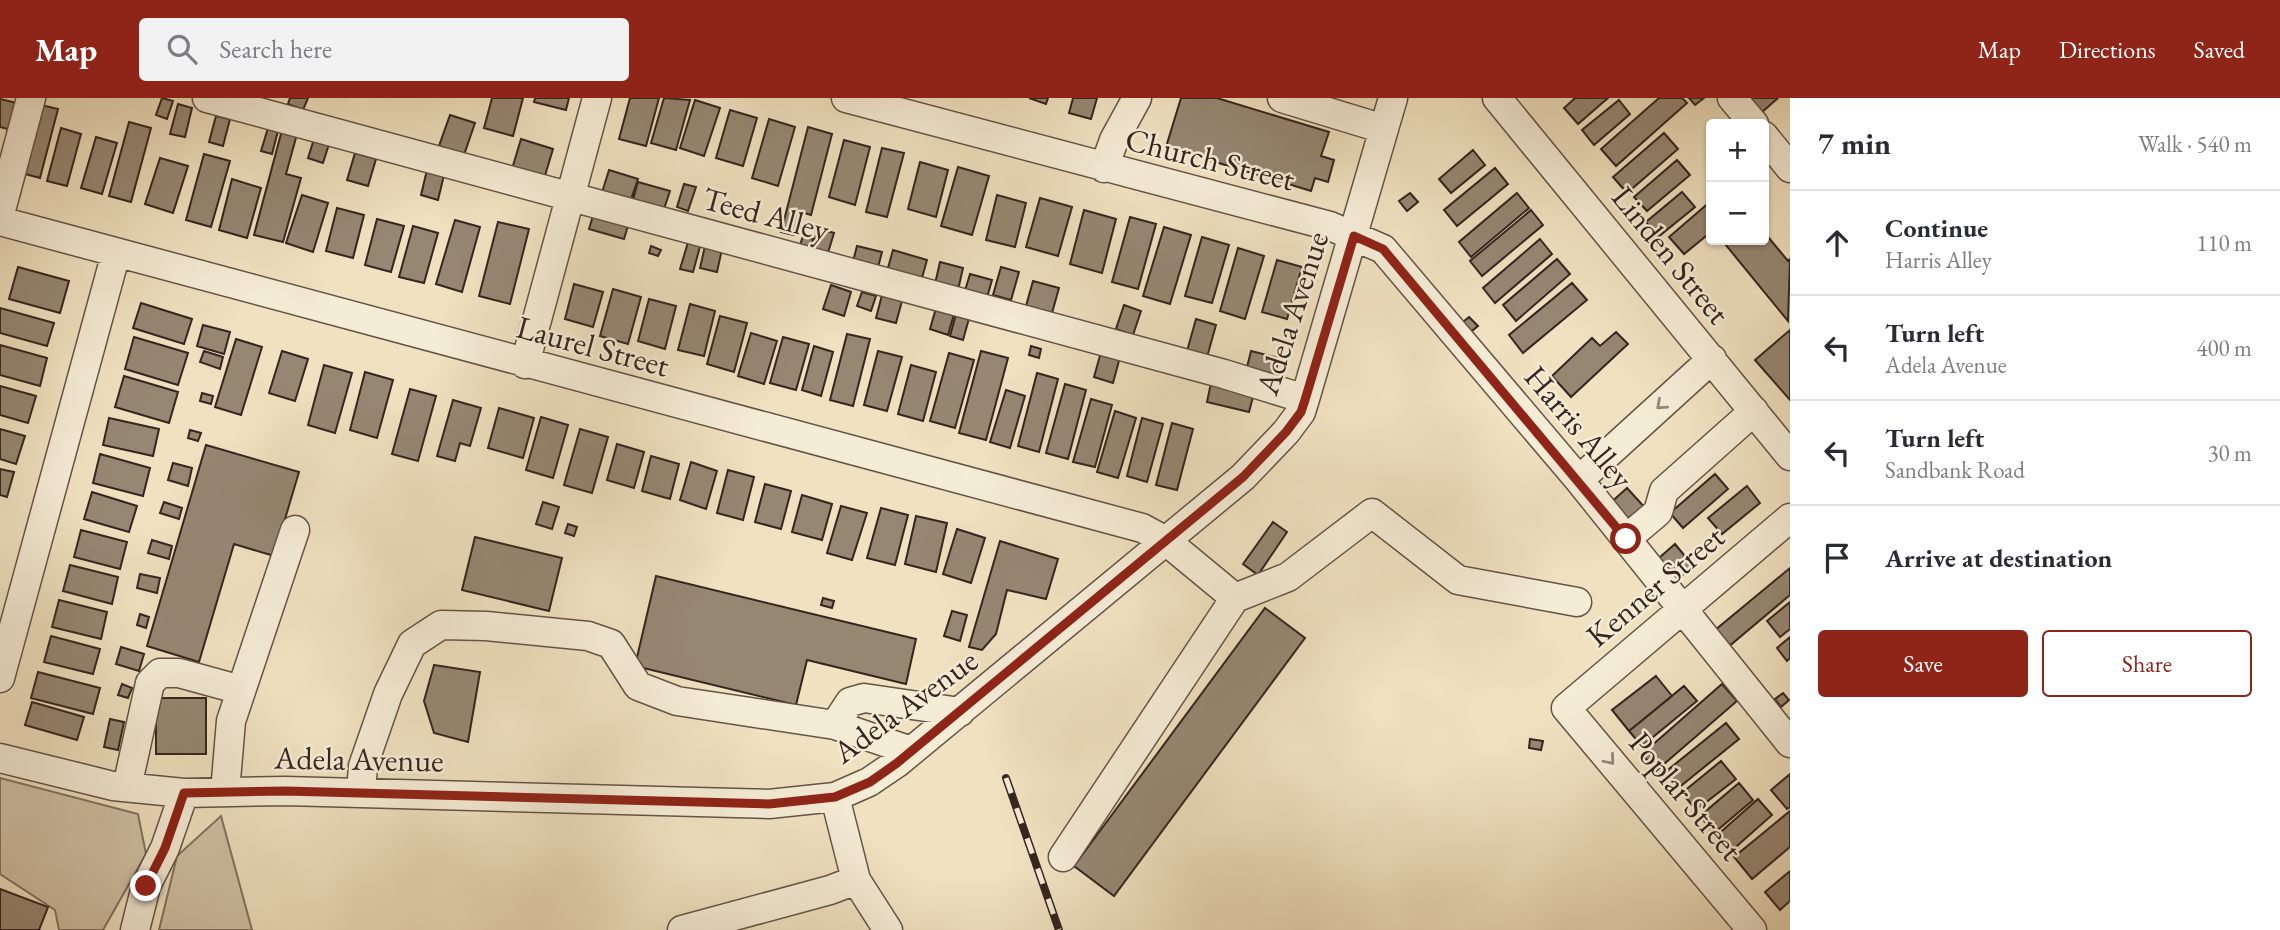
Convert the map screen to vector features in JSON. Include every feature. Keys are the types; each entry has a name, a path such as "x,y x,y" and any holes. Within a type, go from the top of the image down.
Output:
{"street":[{"path":"0,214 31,98"},
{"name":"Teed Alley","path":"207,98 1224,374 1305,400"},
{"path":"525,364 597,98"},
{"name":"Church Street","path":"846,98 1330,226 1354,236"},
{"path":"1104,168 1114,140 1137,98"},
{"path":"1282,98 1384,130"},
{"name":"Adela Avenue","path":"0,758 127,787 184,793 361,793 769,804 835,797 870,782 960,712 1166,541 1252,468 1286,432 1301,412 1305,400 1393,98"},
{"name":"Linden Street","path":"1497,98 1790,456"},
{"path":"1732,98 1750,119"},
{"path":"1769,142 1790,168"},
{"name":"Laurel Street","path":"0,221 525,364 1142,527 1166,541 1236,598"},
{"name":"Harris Alley","path":"1354,236 1383,249 1579,480 1790,743"},
{"path":"0,678 116,253"},
{"path":"1579,480 1712,359"},
{"path":"1626,539 1658,512 1664,491 1754,411"},
{"path":"1063,857 1236,598 1288,577 1372,513 1458,580 1577,602"},
{"name":"Kenner Street","path":"1566,708 1790,518"},
{"path":"225,792 231,721 295,530"},
{"path":"361,793 363,766 388,694 412,645 441,625 486,626 589,636 611,644 638,686 677,701 835,725 911,751"},
{"path":"127,787 150,683 160,673 179,673 241,690"},
{"path":"835,725 850,702 864,698 960,712"},
{"name":"Poplar Street","path":"1566,708 1752,930"},
{"path":"135,930 146,886 165,848 184,793"},
{"path":"835,797 856,880 888,930"},
{"path":"682,930 830,890 856,880"}],"shaded area":[{"path":"0,778 138,814 146,854 103,930 59,930 55,910 0,874"},
{"path":"221,816 252,930 159,930 177,856"}],"building":[{"path":"162,98 173,101 167,119 156,115"},
{"path":"290,98 308,98 303,110 288,104"},
{"path":"492,98 523,98 513,136 484,128"},
{"path":"535,98 569,98 566,110 534,102"},
{"path":"630,98 659,98 646,146 619,139"},
{"path":"664,98 690,100 676,150 651,143"},
{"path":"1029,98 1048,98 1046,104"},
{"path":"1073,98 1097,98 1091,119 1069,113"},
{"path":"1181,98 1217,98 1329,132 1321,156 1334,160 1328,182 1315,178 1311,191 1166,147"},
{"path":"1575,98 1608,98 1578,124 1564,108"},
{"path":"1659,98 1682,98 1687,103 1616,166 1601,149"},
{"path":"1689,98 1704,98 1695,105"},
{"path":"1748,98 1778,98 1761,113"},
{"path":"0,99 21,104 15,131 0,127"},
{"path":"695,100 720,108 704,156 680,148"},
{"path":"1619,100 1630,114 1594,145 1582,130"},
{"path":"37,104 58,109 40,178 18,172"},
{"path":"178,104 192,108 185,137 170,134"},
{"path":"730,110 757,118 743,166 716,158"},
{"path":"450,115 475,123 464,155 439,146"},
{"path":"216,116 230,119 223,146 209,142"},
{"path":"769,119 795,127 778,186 752,178"},
{"path":"129,122 151,128 131,202 109,196"},
{"path":"808,127 832,134 811,215 801,212 794,235 781,232"},
{"path":"61,128 81,134 67,186 47,181"},
{"path":"268,128 278,131 272,154 261,151"},
{"path":"282,130 297,134 286,174 301,178 283,242 254,235"},
{"path":"1664,133 1678,149 1627,193 1613,177"},
{"path":"96,137 117,143 102,194 81,188"},
{"path":"314,139 329,144 323,163 308,158"},
{"path":"521,139 553,149 544,179 512,169"},
{"path":"844,140 870,147 855,205 829,197"},
{"path":"882,148 904,153 887,217 866,212"},
{"path":"1473,150 1485,165 1451,193 1439,179"},
{"path":"355,153 376,159 368,186 347,180"},
{"path":"204,154 230,161 211,227 186,220"},
{"path":"160,158 188,166 173,213 145,204"},
{"path":"1677,160 1690,175 1647,211 1634,197"},
{"path":"920,162 948,170 936,217 908,209"},
{"path":"958,167 989,176 972,235 941,226"},
{"path":"1495,168 1508,184 1457,226 1444,210"},
{"path":"427,170 444,175 438,200 421,195"},
{"path":"609,170 638,179 628,208 600,199"},
{"path":"232,179 261,188 247,238 219,230"},
{"path":"638,182 670,191 663,212 632,203"},
{"path":"684,184 696,187 688,211 677,207"},
{"path":"1682,192 1695,207 1658,237 1646,222"},
{"path":"1410,193 1418,202 1407,211 1399,201"},
{"path":"1517,193 1529,208 1471,257 1459,242"},
{"path":"302,195 328,203 313,252 286,243"},
{"path":"997,195 1026,203 1015,247 986,240"},
{"path":"1040,198 1072,207 1058,256 1026,247"},
{"path":"1706,205 1706,236 1684,254 1669,237"},
{"path":"337,208 364,215 353,258 326,251"},
{"path":"595,209 630,219 624,239 589,229"},
{"path":"1084,210 1116,219 1102,273 1070,264"},
{"path":"1531,210 1543,225 1482,276 1470,261"},
{"path":"1130,217 1156,224 1138,289 1112,282"},
{"path":"377,219 404,226 391,272 365,265"},
{"path":"455,220 480,227 462,292 436,284"},
{"path":"498,222 529,229 510,304 479,296"},
{"path":"413,226 438,233 424,283 399,277"},
{"path":"1164,227 1191,235 1170,304 1143,296"},
{"path":"818,228 834,233 827,256 811,252"},
{"path":"803,236 813,239 809,251 799,248"},
{"path":"1202,237 1229,245 1212,303 1185,296"},
{"path":"1769,238 1788,261 1790,259 1788,321 1726,245 1769,245"},
{"path":"689,239 701,243 693,272 680,269"},
{"path":"1540,239 1552,254 1495,303 1483,288"},
{"path":"651,246 661,250 658,256 649,253"},
{"path":"705,246 722,249 717,272 700,268"},
{"path":"857,246 882,252 876,275 851,269"},
{"path":"1238,248 1264,256 1245,319 1220,311"},
{"path":"893,250 927,260 920,285 886,275"},
{"path":"1557,259 1570,274 1516,321 1503,305"},
{"path":"1277,260 1302,267 1287,319 1262,312"},
{"path":"940,262 963,268 958,290 935,284"},
{"path":"18,267 69,281 60,313 9,299"},
{"path":"1001,267 1019,272 1011,300 993,295"},
{"path":"970,274 992,280 986,301 964,294"},
{"path":"1033,281 1059,288 1052,313 1026,306"},
{"path":"1572,283 1587,300 1523,353 1509,335"},
{"path":"574,284 603,292 593,327 565,319"},
{"path":"831,285 851,292 844,316 823,309"},
{"path":"613,289 641,297 628,344 600,336"},
{"path":"862,292 876,296 871,311 857,306"},
{"path":"882,295 902,301 896,323 876,318"},
{"path":"649,299 676,306 665,349 638,341"},
{"path":"141,303 192,319 184,344 133,328"},
{"path":"690,304 715,311 704,356 678,350"},
{"path":"1124,305 1141,311 1133,335 1116,329"},
{"path":"0,308 54,323 47,346 0,333"},
{"path":"936,308 954,314 948,335 930,329"},
{"path":"957,311 970,315 963,340 950,336"},
{"path":"720,316 747,323 734,372 707,364"},
{"path":"1469,317 1478,326 1466,336 1458,326"},
{"path":"1196,319 1216,325 1207,357 1187,351"},
{"path":"203,325 230,332 224,354 197,346"},
{"path":"1790,330 1790,400 1755,360"},
{"path":"1616,332 1628,344 1571,397 1552,376 1592,338 1600,346"},
{"path":"751,333 777,341 764,384 738,376"},
{"path":"847,334 870,339 853,406 830,400"},
{"path":"134,337 188,353 178,385 125,369"},
{"path":"783,337 809,344 796,390 770,383"},
{"path":"236,339 262,347 241,415 215,407"},
{"path":"0,345 47,358 40,386 0,375"},
{"path":"814,346 833,352 821,396 802,390"},
{"path":"1031,346 1041,349 1039,358 1029,355"},
{"path":"204,351 223,357 220,369 200,362"},
{"path":"282,351 308,359 295,401 269,393"},
{"path":"878,351 902,357 887,411 864,405"},
{"path":"981,351 1008,358 986,440 959,433"},
{"path":"1251,351 1279,358 1274,378 1246,371"},
{"path":"1101,352 1120,357 1113,383 1094,377"},
{"path":"949,353 974,360 955,428 930,421"},
{"path":"324,365 352,373 335,433 308,425"},
{"path":"911,365 936,372 923,421 898,414"},
{"path":"365,372 393,380 377,438 350,430"},
{"path":"1037,373 1058,379 1039,452 1018,446"},
{"path":"124,376 178,392 169,423 115,407"},
{"path":"1212,378 1255,389 1249,412 1207,402"},
{"path":"1065,384 1086,390 1068,459 1046,453"},
{"path":"0,386 36,396 28,423 0,415"},
{"path":"410,389 436,396 418,461 392,454"},
{"path":"1006,390 1025,396 1010,448 990,442"},
{"path":"202,393 213,396 211,404 200,401"},
{"path":"1091,399 1112,405 1095,467 1073,462"},
{"path":"453,400 481,408 470,446 460,443 455,461 437,456"},
{"path":"499,408 534,418 523,458 488,448"},
{"path":"1115,411 1136,418 1118,478 1097,472"},
{"path":"541,417 568,425 553,478 526,470"},
{"path":"109,418 159,429 153,456 103,445"},
{"path":"1142,418 1163,424 1147,482 1127,476"},
{"path":"1172,423 1193,429 1177,490 1156,485"},
{"path":"0,429 25,436 16,464 0,459"},
{"path":"580,429 608,437 592,493 564,485"},
{"path":"190,430 201,433 198,441 188,438"},
{"path":"617,444 644,452 634,488 607,480"},
{"path":"206,445 299,472 274,556 234,544 199,662 147,646"},
{"path":"100,454 150,468 143,496 93,483"},
{"path":"651,456 679,464 670,499 642,491"},
{"path":"691,462 717,471 706,509 680,500"},
{"path":"173,463 192,468 188,486 168,480"},
{"path":"0,469 14,472 7,497 0,495"},
{"path":"728,470 754,477 743,520 717,513"},
{"path":"1715,474 1728,489 1683,528 1670,513"},
{"path":"765,484 791,491 781,529 755,522"},
{"path":"1747,486 1760,503 1722,534 1708,518"},
{"path":"1627,488 1647,510 1626,528 1607,506"},
{"path":"92,492 137,506 129,532 84,519"},
{"path":"802,495 832,504 822,540 792,532"},
{"path":"164,502 182,508 179,519 160,513"},
{"path":"543,502 559,507 552,529 536,524"},
{"path":"841,506 867,513 852,560 827,553"},
{"path":"881,508 908,515 895,565 867,558"},
{"path":"916,516 947,523 936,572 905,564"},
{"path":"1273,522 1287,532 1258,575 1243,564"},
{"path":"568,524 577,527 574,536 565,533"},
{"path":"957,529 985,538 971,583 943,574"},
{"path":"81,530 127,542 120,569 74,557"},
{"path":"475,537 562,558 549,611 462,590"},
{"path":"152,540 172,546 169,559 148,553"},
{"path":"1000,541 1058,559 1046,599 1007,590 996,634 982,650 969,647"},
{"path":"1675,544 1693,566 1671,585 1652,564"},
{"path":"70,565 118,577 112,604 63,591"},
{"path":"1790,568 1790,595 1727,648 1714,631"},
{"path":"140,574 160,578 157,593 137,588"},
{"path":"656,576 916,639 906,684 807,660 796,705 635,666"},
{"path":"823,598 834,601 832,608 821,605"},
{"path":"59,600 107,612 101,639 52,627"},
{"path":"1790,602 1790,629 1780,637 1767,621"},
{"path":"1265,608 1305,638 1114,896 1074,866"},
{"path":"952,611 967,615 960,641 944,636"},
{"path":"140,614 149,617 146,628 137,625"},
{"path":"51,636 100,649 93,674 44,662"},
{"path":"1790,637 1790,658 1787,661 1777,648"},
{"path":"121,647 144,654 139,671 116,664"},
{"path":"434,665 480,672 468,742 434,733 424,701"},
{"path":"38,672 100,688 93,714 31,698"},
{"path":"1656,676 1672,696 1629,731 1612,710"},
{"path":"122,684 132,688 128,698 118,695"},
{"path":"1722,684 1737,701 1656,771 1642,754"},
{"path":"1684,686 1697,701 1642,746 1629,731"},
{"path":"1783,693 1789,700 1781,707 1775,699"},
{"path":"156,698 206,698 206,754 156,754"},
{"path":"32,702 84,717 77,740 25,725"},
{"path":"110,719 124,722 118,750 104,747"},
{"path":"1726,723 1739,739 1677,789 1664,773"},
{"path":"1530,739 1543,741 1541,750 1529,748"},
{"path":"1721,761 1736,779 1696,810 1682,793"},
{"path":"1790,774 1790,807 1787,809 1771,790"},
{"path":"1739,783 1753,800 1714,833 1700,816"},
{"path":"1758,799 1772,815 1729,853 1715,837"},
{"path":"1790,811 1790,847 1752,879 1734,857"},
{"path":"1790,871 1790,901 1780,910 1765,892"},
{"path":"0,889 48,907 39,930 0,930"}],"railway":[{"path":"1006,778 1059,930"}],"route":[{"path":"146,886 165,848 184,793 285,791 769,804 835,797 870,782 1014,669 1243,477 1286,432 1301,412 1354,236 1383,249 1626,539"}]}
